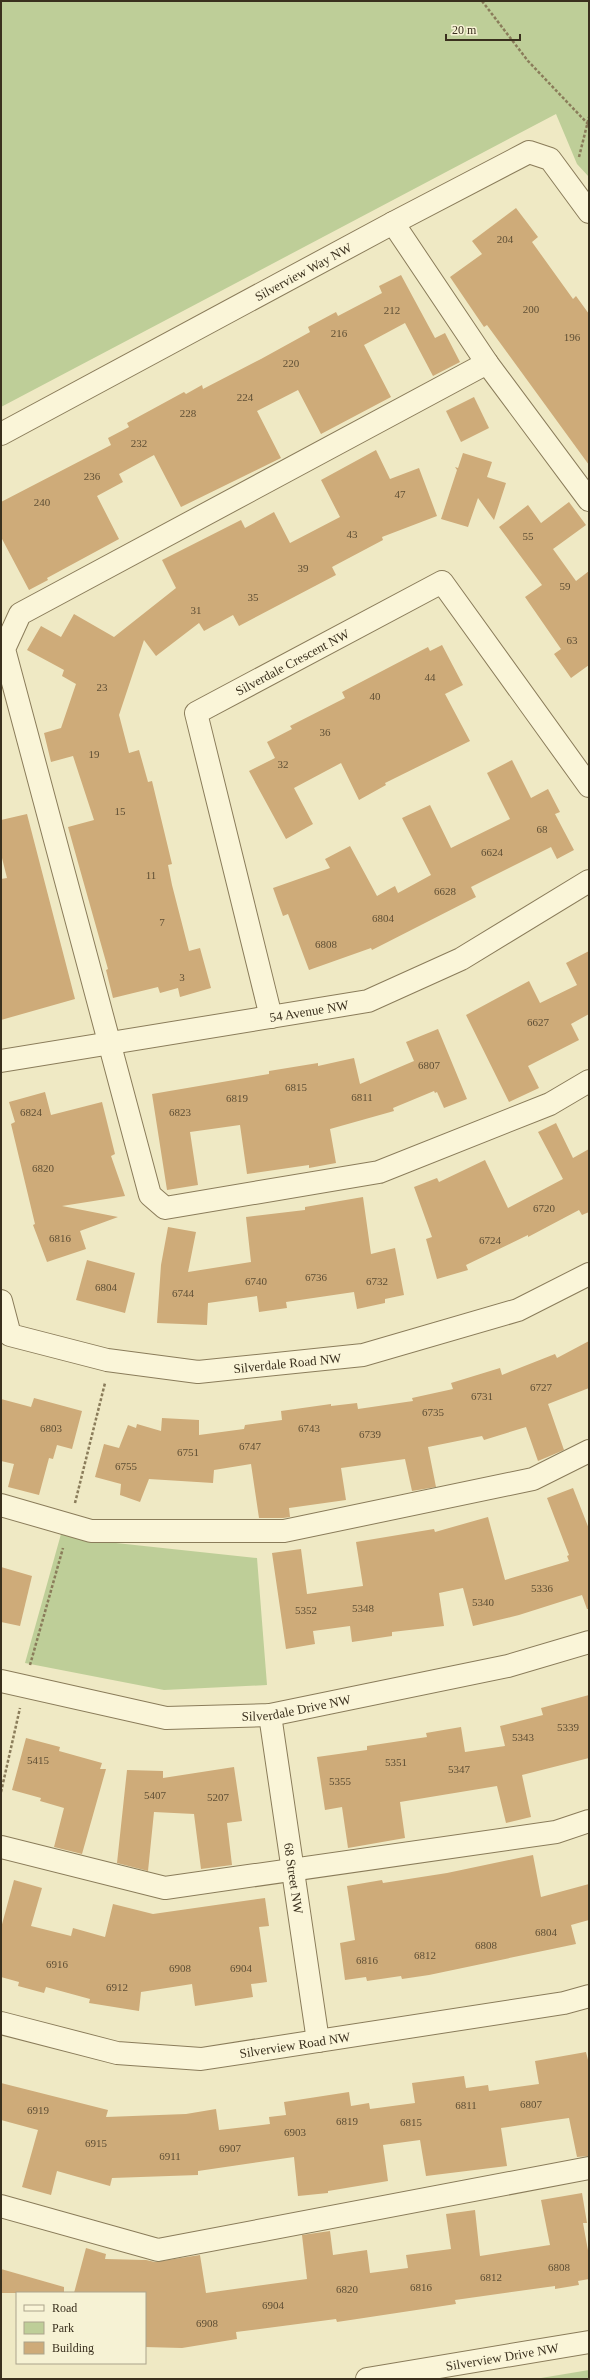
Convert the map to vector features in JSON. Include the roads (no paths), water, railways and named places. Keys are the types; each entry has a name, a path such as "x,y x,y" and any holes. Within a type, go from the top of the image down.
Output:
{"street":[{"name":"Silverview Way NW","path":"1,434 393,223 529,152 550,159 589,212"},
{"path":"393,223 486,363 589,500"},
{"path":"486,363 20,614 4,648 150,1195 165,1208 379,1172 550,1104 589,1081"},
{"name":"Silverdale Crescent NW","path":"271,1017 196,713 442,582 589,786"},
{"name":"54 Avenue NW","path":"1,1061 109,1045 368,1001 461,959 589,881"},
{"name":"Silverdale Road NW","path":"1,1301 10,1335 107,1360 198,1372 363,1355 518,1310 589,1274"},
{"path":"1,1505 91,1531 284,1531 533,1480 589,1451"},
{"name":"Silverdale Drive NW","path":"1,1682 166,1718 270,1715 508,1666 589,1642"},
{"name":"68 Street NW","path":"270,1715 318,2041"},
{"path":"1,1847 165,1888 556,1832 589,1821"},
{"name":"Silverview Road NW","path":"1,2023 117,2053 201,2059 564,2003 589,1996"},
{"path":"1,2206 158,2250 589,2168"},
{"name":"Silverview Drive NW","path":"368,2379 589,2342"}]}
